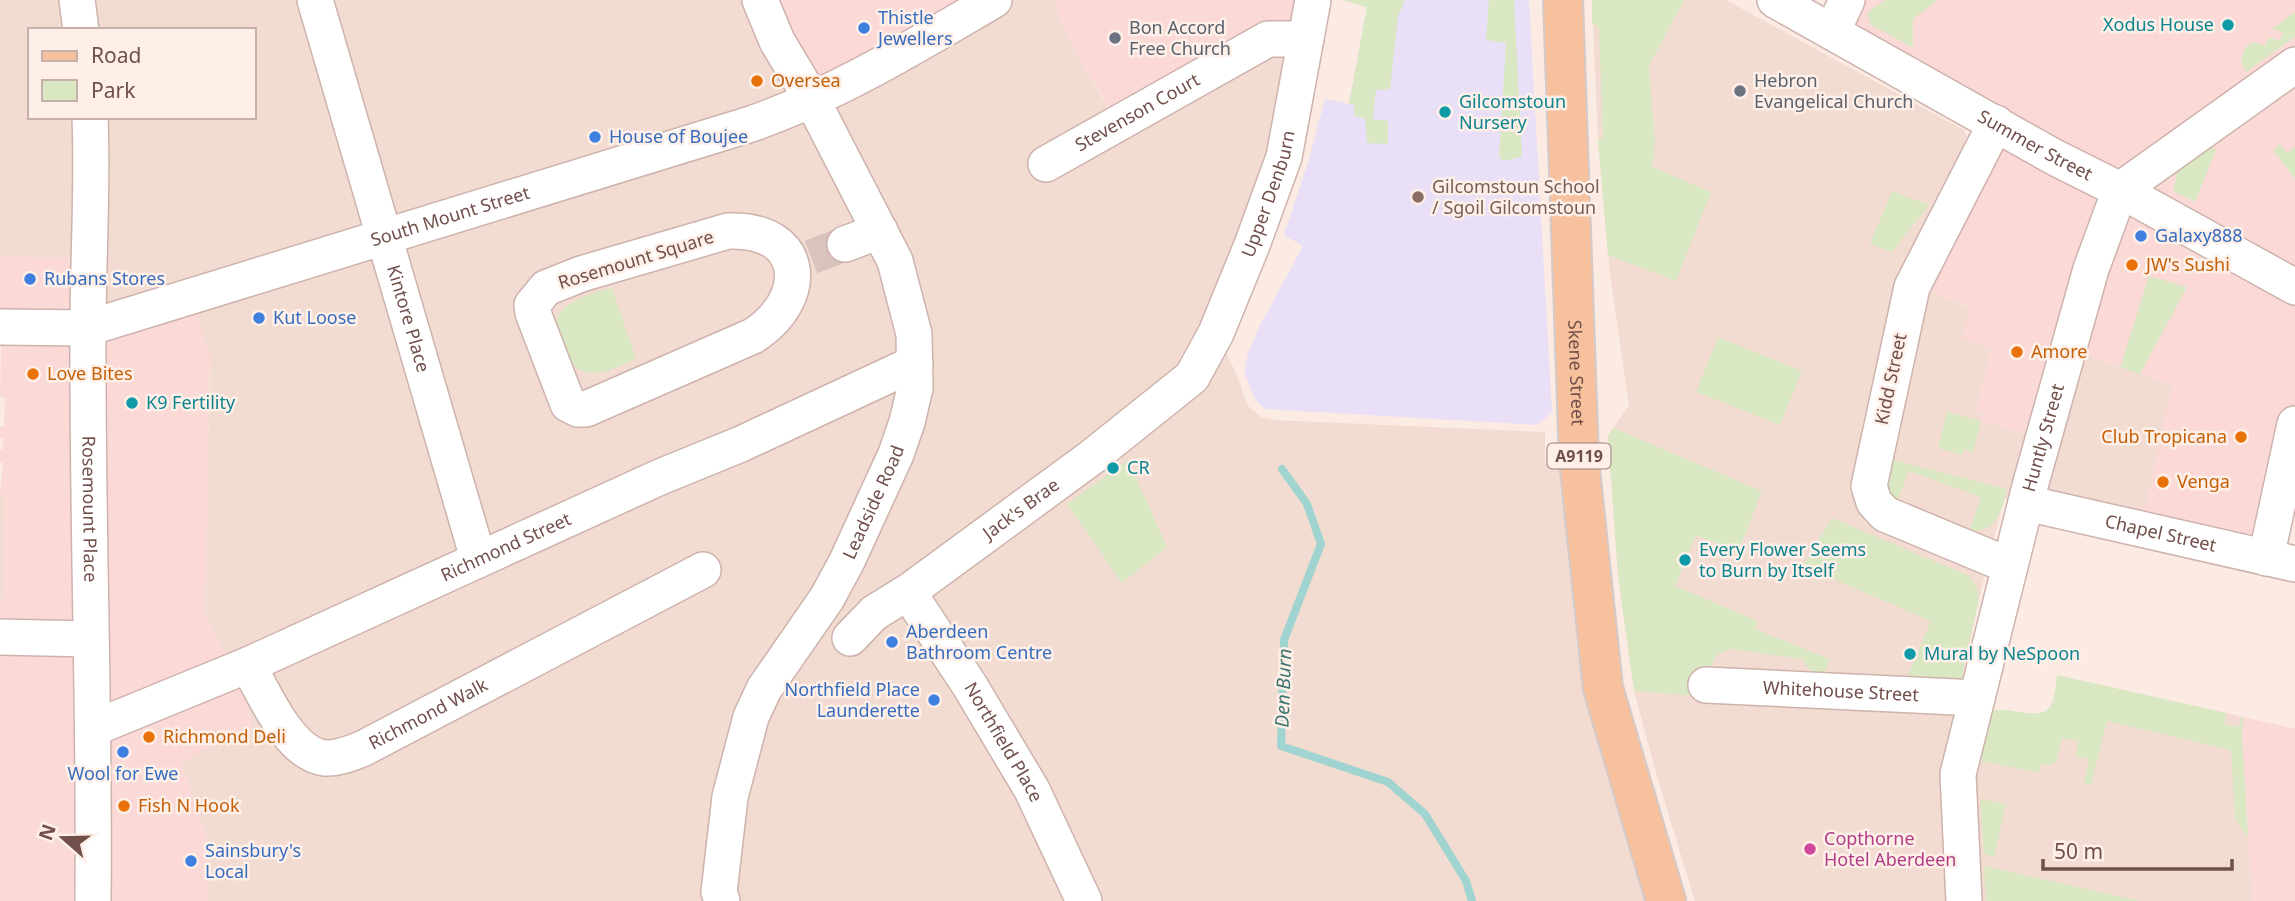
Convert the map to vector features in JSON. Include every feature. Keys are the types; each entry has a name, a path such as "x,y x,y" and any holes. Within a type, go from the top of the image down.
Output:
{"main road":[{"name":"Skene Street","path":"1563,0 1579,460 1598,649 1606,702 1666,901"}],"street":[{"path":"76,0 80,28"},
{"name":"Kintore Place","path":"314,0 478,558"},
{"name":"Leadside Road","path":"722,901 719,892 730,797 751,717 764,690 827,598 860,536 896,454 915,388 914,334 895,261 811,98 777,41 760,0"},
{"name":"South Mount Street","path":"0,327 88,328 751,124 880,66 994,0"},
{"name":"Upper Denburn","path":"1192,377 1216,333 1284,157 1313,0"},
{"path":"1832,32 1847,0"},
{"name":"Summer Street","path":"1786,2 1832,32 2054,157 2120,190 2295,287"},
{"name":"Stevenson Court","path":"1046,164 1268,39 1306,39"},
{"path":"2120,190 2295,65"},
{"name":"Rosemount Place","path":"90,119 88,328 90,639 94,728 93,901"},
{"name":"Kidd Street","path":"1996,123 1912,287 1869,486 1874,502 1885,514 2010,566"},
{"name":"Huntly Street","path":"1964,901 1958,774 2026,503 2091,269 2120,190"},
{"name":"Rosemount Square","path":"728,231 747,231 771,239 802,261 784,307 771,324 753,336 586,409 571,406 565,399 533,313 534,301 546,288 581,274 728,231"},
{"path":"845,244 880,231"},
{"name":"Richmond Street","path":"94,728 248,664 478,558 741,444 915,363"},
{"name":"Jack's Brae","path":"850,638 874,613 908,593 1092,457 1192,377"},
{"path":"2281,561 2295,424"},
{"name":"Chapel Street","path":"2026,503 2281,561"},
{"name":"Richmond Walk","path":"248,664 284,727 296,742 310,754 326,758 345,755 647,616 702,570"},
{"name":"Northfield Place","path":"908,593 970,686 1032,790 1084,901"},
{"path":"0,637 90,639"},
{"name":"Whitehouse Street","path":"1706,685 1977,698"}],"shaded area":[{"path":"0,0 1053,0 1071,45 1108,108 1125,119 1306,39 1216,333 1235,371 1248,406 1261,417 1273,420 1545,432 1545,463 1579,460 1583,516 1666,901 208,901 207,838 181,762 236,669 219,645 205,612 210,356 88,328 90,258 0,257"},
{"path":"760,0 994,0 811,98"},
{"path":"1053,0 1313,0 1306,39 1125,119 1109,108 1071,45"},
{"name":"Gilcomstoun School / Sgoil Gilcomstoun","path":"1343,0 1529,0 1552,412 1537,425 1264,409 1255,399 1244,371 1259,327 1303,246 1284,235 1325,99 1349,104 1367,7"},
{"path":"1592,0 1726,0 1964,130 1967,138 2003,158 1928,290 1971,308 1992,348 1976,409 1983,412 1981,421 2045,438 2069,349 2173,385 2141,528 2004,499 1979,598 1957,706 2046,720 2063,677 2244,717 2242,735 2252,901 1695,901 1634,691 1618,575 1608,436 1629,405 1610,274 1598,140"},
{"path":"1849,0 2295,0 2295,420 2266,558 2141,528 2172,385 2069,349 2045,439 1981,421 1983,412 1976,410 1992,348 1962,339 1970,307 1928,290 2010,135 1832,32"},
{"path":"0,257 90,258 88,328 192,296 210,356 205,612 219,645 236,669 253,724 181,763 207,838 208,901 0,901 0,599 3,599 6,496 0,495 3,463 0,462 0,450 3,449 3,438 0,438 0,427 4,427 5,397 0,397"},
{"path":"0,495 6,495 3,599 0,599"},
{"path":"2244,717 2295,729 2295,901 2252,901 2242,735"}],"green space":[{"path":"1343,0 1405,0 1398,16 1390,89 1376,90 1373,119 1388,121 1388,144 1367,143 1365,118 1354,116 1354,105 1349,104 1367,7"},
{"path":"1489,0 1514,0 1522,157 1503,161 1499,157 1506,43 1486,40"},
{"path":"1592,0 1684,0 1649,66 1655,144 1652,167 1711,192 1676,281 1608,255 1598,140 1603,139 1599,28 1592,23"},
{"path":"1885,0 1938,0 1913,19 1913,48 1870,24 1867,13"},
{"path":"2295,12 2295,37 2246,72 2241,61 2245,48 2253,42 2265,46 2269,37 2280,41 2282,32 2272,29"},
{"path":"2280,144 2287,153 2295,147 2295,179 2273,150"},
{"path":"2212,146 2216,150 2195,202 2173,191 2178,170"},
{"path":"1892,191 1929,205 1892,252 1870,244"},
{"path":"2149,276 2187,287 2140,374 2120,367"},
{"path":"612,288 636,359 604,371 585,372 576,368 569,360 557,331 558,318 562,311 577,300"},
{"path":"1718,337 1802,371 1780,425 1696,392"},
{"path":"1947,412 1981,421 1973,452 1964,449 1962,455 1938,448"},
{"path":"1613,428 1762,491 1738,552 1696,535 1675,586 1758,621 1755,629 1830,659 1823,675 1810,670 1803,659 1731,649 1715,657 1708,680 1699,696 1634,691 1618,575 1608,436"},
{"path":"1128,460 1167,547 1122,583 1067,504"},
{"path":"1893,460 2007,489 2000,513 1986,528 1969,531 1981,497 1909,471 1896,504 1886,485"},
{"path":"1832,518 1969,576 1979,598 1961,681 1907,678 1931,621 1803,566"},
{"path":"2057,675 2226,713 2225,724 2239,727 2244,717 2242,735 2248,838 2235,818 2231,750 2107,721 2091,785 2084,783 2089,759 2075,756 2079,741 2062,738 2056,762 2041,764 2039,773 1979,760 1989,712 2005,710 2032,714 2047,710 2053,700"},
{"path":"1980,799 2006,804 1994,857 1984,854"},
{"path":"1984,866 2140,901 1986,901"}],"waterway":[{"name":"Den Burn","path":"1282,469 1307,504 1321,544 1284,640 1281,746 1388,782 1425,814 1466,881 1472,901"}],"tunnel":[{"path":"811,257 845,244"}],"place":[{"name":"Xodus House","path":"2228,25"},
{"name":"Thistle Jewellers","path":"864,28"},
{"name":"Bon Accord Free Church","path":"1115,38"},
{"name":"Oversea","path":"757,81"},
{"name":"Hebron Evangelical Church","path":"1740,91"},
{"name":"Gilcomstoun Nursery","path":"1445,112"},
{"name":"House of Boujee","path":"595,137"},
{"name":"Gilcomstoun School / Sgoil Gilcomstoun","path":"1418,197"},
{"name":"Galaxy888","path":"2141,236"},
{"name":"JW's Sushi","path":"2132,265"},
{"name":"Rubans Stores","path":"30,279"},
{"name":"Kut Loose","path":"259,318"},
{"name":"Amore","path":"2017,352"},
{"name":"Love Bites","path":"33,374"},
{"name":"K9 Fertility","path":"132,403"},
{"name":"Club Tropicana","path":"2241,437"},
{"name":"CR","path":"1113,468"},
{"name":"Venga","path":"2163,482"},
{"name":"Every Flower Seems to Burn by Itself","path":"1685,560"},
{"name":"Aberdeen Bathroom Centre","path":"892,642"},
{"name":"Mural by NeSpoon","path":"1910,654"},
{"name":"Northfield Place Launderette","path":"934,700"},
{"name":"Richmond Deli","path":"149,737"},
{"name":"Wool for Ewe","path":"123,752"},
{"name":"Fish N Hook","path":"124,806"},
{"name":"Copthorne Hotel Aberdeen","path":"1810,849"},
{"name":"Sainsbury's Local","path":"191,861"}]}
